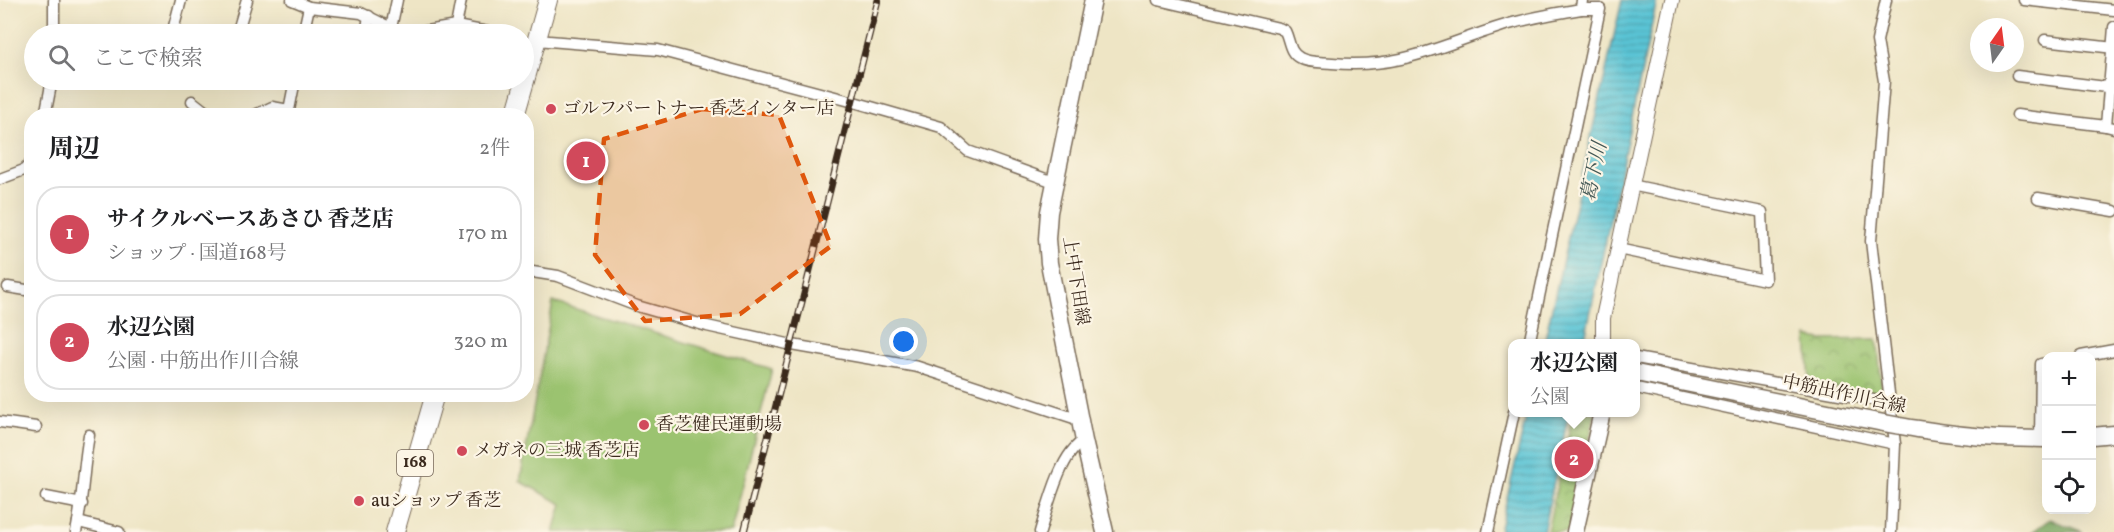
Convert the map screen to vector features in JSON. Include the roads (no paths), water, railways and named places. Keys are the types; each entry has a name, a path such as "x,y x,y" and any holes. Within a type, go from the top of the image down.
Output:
{"highway":[{"path":"534,36 548,0"},
{"path":"517,108 521,90"},
{"name":"168","path":"395,532 433,402"}],"main road":[{"name":"上中下田線","path":"1093,0 1048,212 1047,238 1049,264 1084,441 1105,532"},
{"name":"中筋出作川合線","path":"1640,374 1917,430 1958,436 2042,439"},
{"path":"1575,532 1601,417"},
{"path":"2096,436 2114,434"}],"street":[{"path":"54,0 54,24"},
{"path":"175,24 181,0"},
{"path":"240,24 248,0"},
{"path":"294,0 309,7 350,11 369,16 384,24"},
{"path":"392,24 397,0"},
{"path":"456,24 461,0"},
{"path":"1158,0 1279,28 1285,31 1291,49 1301,60 1354,65 1376,64 1413,57 1506,25 1582,4 1600,9 1529,339"},
{"path":"1604,339 1603,318 1672,0"},
{"path":"1886,0 1877,41 1884,81 1871,241 1895,444 1891,532"},
{"path":"2024,0 2114,10"},
{"path":"305,24 309,7"},
{"path":"368,24 369,16"},
{"path":"2017,116 2110,127 2114,27"},
{"path":"2045,40 2113,48"},
{"path":"534,41 658,50 842,99 941,127 969,151 1054,182"},
{"path":"2017,75 2111,88"},
{"path":"47,108 50,90"},
{"path":"289,108 293,90"},
{"path":"192,101 201,108"},
{"path":"0,179 24,170"},
{"path":"1618,249 1765,280 1762,212 1631,185"},
{"path":"2038,198 2114,211"},
{"path":"534,273 558,276 637,306 707,326 792,345 918,367 1080,420"},
{"path":"8,287 24,290"},
{"path":"2096,354 2114,350"},
{"path":"1640,359 1890,403"},
{"path":"2042,364 2042,402"},
{"path":"1640,389 1895,444"},
{"path":"1488,532 1513,417"},
{"path":"0,422 36,427"},
{"path":"89,435 84,460 82,504 77,527 119,532"},
{"path":"1040,532 1056,480 1077,444 1084,441"},
{"path":"46,496 82,504"}],"water":[{"name":"葛下川","path":"1622,0 1657,0 1585,339 1545,339"},
{"path":"1526,417 1568,417 1543,532 1499,532"}],"railway":[{"path":"744,532 878,0"}],"place":[{"name":"ゴルフパートナー 香芝インター店","path":"551,109"},
{"name":"サイクルベースあさひ 香芝店","path":"586,161"},
{"name":"香芝健民運動場","path":"644,425"},
{"name":"メガネの三城 香芝店","path":"462,451"},
{"name":"水辺公園","path":"1574,459"},
{"name":"auショップ 香芝","path":"359,501"}]}
